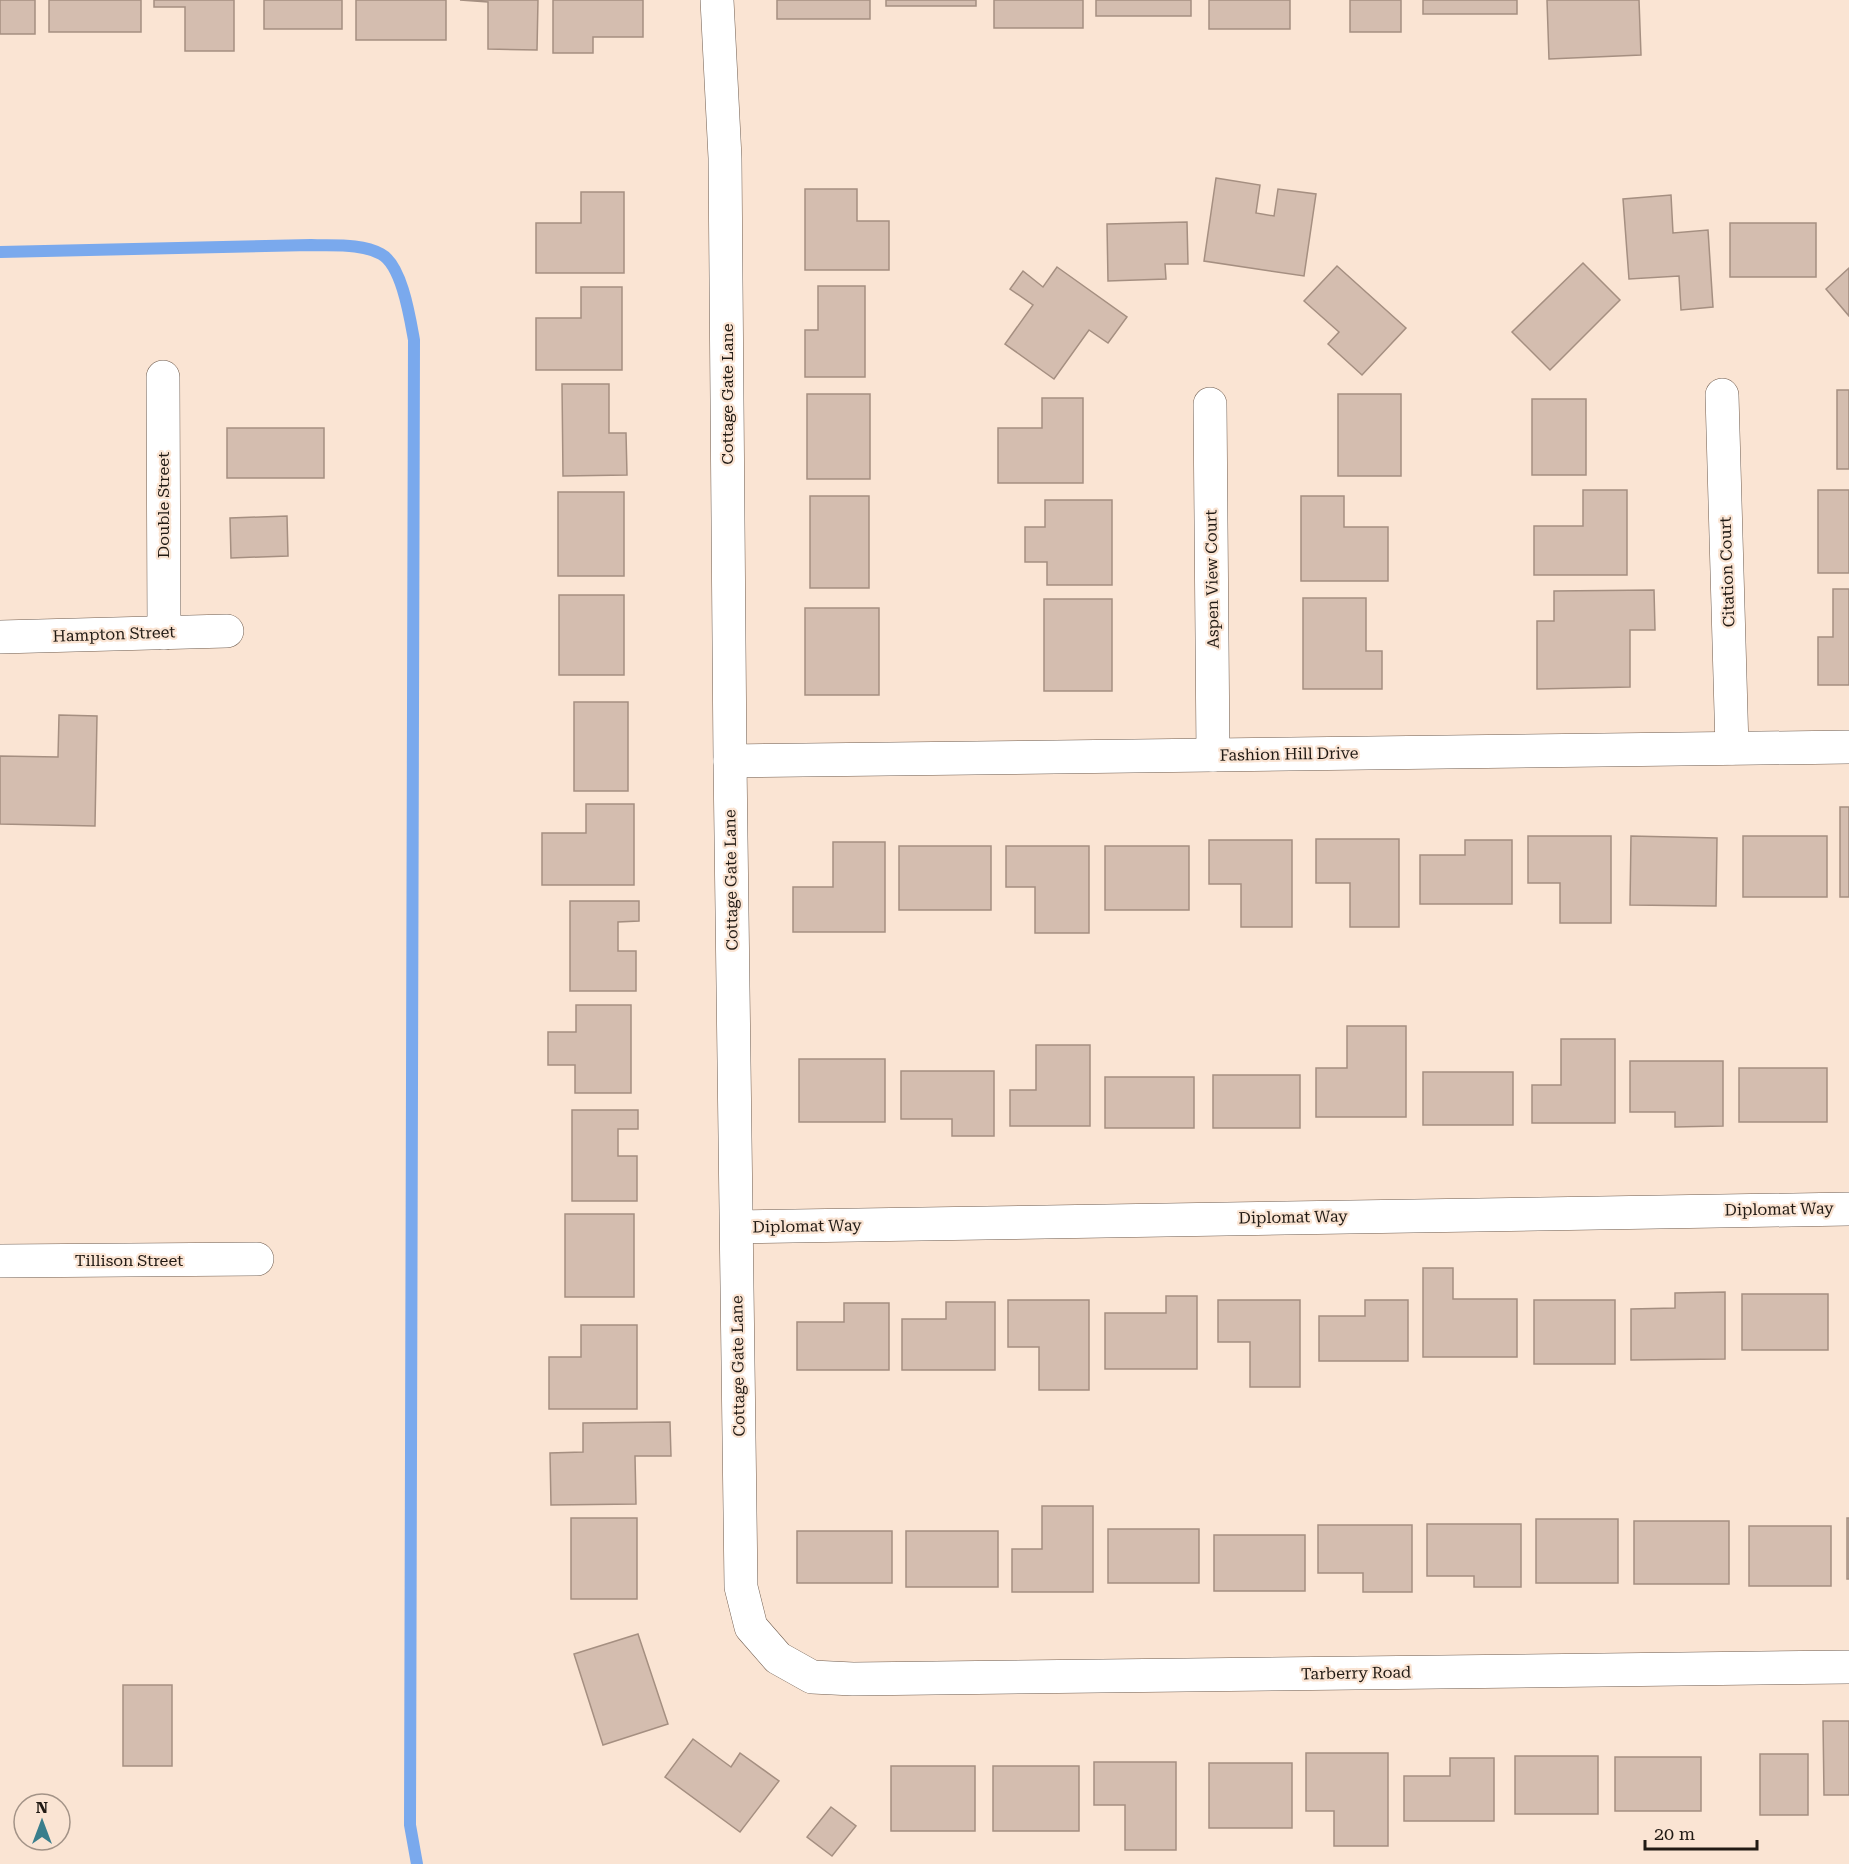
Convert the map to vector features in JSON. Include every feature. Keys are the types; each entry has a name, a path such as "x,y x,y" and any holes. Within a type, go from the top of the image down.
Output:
{"street":[{"name":"Cottage Gate Lane","path":"717,0 725,158 741,1587 751,1627 778,1658 812,1677 863,1678"},
{"name":"Double Street","path":"163,377 164,633"},
{"name":"Citation Court","path":"1722,395 1732,748"},
{"name":"Aspen View Court","path":"1210,404 1213,755"},
{"name":"Hampton Street","path":"0,637 227,631"},
{"name":"Fashion Hill Drive","path":"730,761 1849,747"},
{"name":"Diplomat Way","path":"737,1227 1849,1209"},
{"name":"Tillison Street","path":"0,1261 257,1259"},
{"name":"Tarberry Road","path":"863,1678 1849,1667"}],"building":[{"path":"0,0 35,0 35,34 0,34"},
{"path":"49,0 141,0 141,32 49,32"},
{"path":"154,0 234,0 234,51 185,51 185,7 154,7"},
{"path":"264,0 342,0 342,29 264,29"},
{"path":"356,0 446,0 446,40 356,40"},
{"path":"460,0 538,0 537,50 488,49 488,2"},
{"path":"553,0 643,0 643,37 593,37 593,53 553,53"},
{"path":"777,0 870,0 870,19 777,19"},
{"path":"886,0 976,0 976,6 886,6"},
{"path":"994,0 1083,0 1083,28 994,28"},
{"path":"1096,0 1191,0 1191,16 1096,16"},
{"path":"1209,0 1290,0 1290,29 1209,29"},
{"path":"1350,0 1401,0 1401,32 1350,32"},
{"path":"1423,0 1517,0 1517,14 1423,14"},
{"path":"1547,0 1639,0 1641,55 1549,59"},
{"path":"1216,178 1260,185 1256,213 1274,216 1278,189 1316,194 1304,276 1204,261"},
{"path":"805,189 857,189 857,221 889,221 889,270 805,270"},
{"path":"581,192 624,192 624,273 536,273 536,223 581,223"},
{"path":"1671,195 1673,233 1708,230 1713,307 1681,310 1679,276 1629,279 1623,199"},
{"path":"1187,222 1188,264 1165,264 1166,279 1108,281 1107,224"},
{"path":"1730,223 1816,223 1816,277 1730,277"},
{"path":"1583,263 1620,300 1550,370 1512,332"},
{"path":"1337,266 1406,328 1362,375 1328,344 1339,332 1304,301"},
{"path":"1057,267 1127,317 1108,343 1089,330 1054,379 1005,344 1033,305 1010,289 1023,271 1043,287"},
{"path":"1849,268 1849,316 1826,289"},
{"path":"818,286 865,286 865,377 805,377 805,330 818,330"},
{"path":"581,287 622,287 622,370 536,370 536,318 581,318"},
{"path":"562,384 609,384 609,433 626,433 627,475 563,476"},
{"path":"1837,390 1849,390 1849,469 1837,469"},
{"path":"807,394 870,394 870,479 807,479"},
{"path":"1338,394 1401,394 1401,476 1338,476"},
{"path":"1042,398 1083,398 1083,483 998,483 998,428 1042,428"},
{"path":"1532,399 1586,399 1586,475 1532,475"},
{"path":"227,428 324,428 324,478 227,478"},
{"path":"1583,490 1627,490 1627,575 1534,575 1534,526 1583,526"},
{"path":"1818,490 1849,490 1849,573 1818,573"},
{"path":"558,492 624,492 624,576 558,576"},
{"path":"810,496 869,496 869,588 810,588"},
{"path":"1301,496 1344,496 1344,527 1388,527 1388,581 1301,581"},
{"path":"1045,500 1112,500 1112,585 1047,585 1047,562 1025,562 1025,527 1045,527"},
{"path":"287,516 288,556 231,558 230,518"},
{"path":"1833,589 1849,589 1849,685 1818,685 1818,637 1833,637"},
{"path":"1654,590 1655,630 1630,630 1630,687 1537,689 1537,621 1554,621 1554,591"},
{"path":"559,595 624,595 624,675 559,675"},
{"path":"1303,598 1366,598 1366,651 1382,651 1382,689 1303,689"},
{"path":"1044,599 1112,599 1112,691 1044,691"},
{"path":"805,608 879,608 879,695 805,695"},
{"path":"574,702 628,702 628,791 574,791"},
{"path":"59,715 97,716 95,826 0,824 0,756 58,757"},
{"path":"586,804 634,804 634,885 542,885 542,833 586,833"},
{"path":"1840,807 1849,807 1849,897 1840,897"},
{"path":"1528,836 1611,836 1611,923 1560,923 1560,883 1528,883"},
{"path":"1631,836 1717,838 1716,906 1630,905"},
{"path":"1743,836 1827,836 1827,897 1743,897"},
{"path":"1316,839 1399,839 1399,927 1350,927 1350,883 1316,883"},
{"path":"1209,840 1292,840 1292,927 1241,927 1241,884 1209,884"},
{"path":"1465,840 1512,840 1512,904 1420,904 1420,855 1465,855"},
{"path":"833,842 885,842 885,932 793,932 793,887 833,887"},
{"path":"899,846 991,846 991,910 899,910"},
{"path":"1006,846 1089,846 1089,933 1035,933 1035,887 1006,887"},
{"path":"1105,846 1189,846 1189,910 1105,910"},
{"path":"570,901 639,901 639,921 618,922 618,951 636,951 636,991 570,991"},
{"path":"576,1005 631,1005 631,1093 575,1093 575,1065 548,1065 548,1032 576,1032"},
{"path":"1347,1026 1406,1026 1406,1117 1316,1117 1316,1068 1347,1068"},
{"path":"1561,1039 1615,1039 1615,1123 1532,1123 1532,1085 1561,1085"},
{"path":"1036,1045 1090,1045 1090,1126 1010,1126 1010,1090 1036,1090"},
{"path":"799,1059 885,1059 885,1122 799,1122"},
{"path":"1630,1061 1723,1061 1723,1126 1675,1127 1675,1112 1630,1112"},
{"path":"1739,1068 1827,1068 1827,1122 1739,1122"},
{"path":"901,1071 994,1071 994,1136 952,1136 952,1119 901,1119"},
{"path":"1423,1072 1513,1072 1513,1125 1423,1125"},
{"path":"1213,1075 1300,1075 1300,1128 1213,1128"},
{"path":"1105,1077 1194,1077 1194,1128 1105,1128"},
{"path":"572,1110 638,1110 638,1129 618,1129 618,1156 637,1156 637,1201 572,1201"},
{"path":"565,1214 634,1214 634,1297 565,1297"},
{"path":"1423,1268 1453,1268 1453,1299 1517,1299 1517,1357 1423,1357"},
{"path":"1725,1292 1725,1359 1631,1360 1631,1309 1675,1308 1675,1293"},
{"path":"1742,1294 1828,1294 1828,1350 1742,1350"},
{"path":"1166,1296 1197,1296 1197,1369 1105,1369 1105,1313 1166,1313"},
{"path":"1008,1300 1089,1300 1089,1390 1039,1390 1039,1347 1008,1347"},
{"path":"1218,1300 1300,1300 1300,1387 1250,1387 1250,1342 1218,1342"},
{"path":"1365,1300 1408,1300 1408,1361 1319,1361 1319,1316 1365,1316"},
{"path":"1534,1300 1615,1300 1615,1364 1534,1364"},
{"path":"946,1302 995,1302 995,1370 902,1370 902,1319 946,1319"},
{"path":"844,1303 889,1303 889,1370 797,1370 797,1322 844,1322"},
{"path":"581,1325 637,1325 637,1409 549,1409 549,1357 581,1357"},
{"path":"670,1422 671,1456 635,1456 636,1504 551,1505 550,1453 583,1452 583,1423"},
{"path":"1042,1506 1093,1506 1093,1592 1012,1592 1012,1549 1042,1549"},
{"path":"571,1518 637,1518 637,1599 571,1599"},
{"path":"1847,1518 1849,1518 1849,1579 1847,1579"},
{"path":"1536,1519 1618,1519 1618,1583 1536,1583"},
{"path":"1634,1521 1729,1521 1729,1584 1634,1584"},
{"path":"1427,1524 1521,1524 1521,1587 1474,1587 1474,1576 1427,1576"},
{"path":"1318,1525 1412,1525 1412,1592 1363,1592 1363,1573 1318,1573"},
{"path":"1749,1526 1831,1526 1831,1586 1749,1586"},
{"path":"1108,1529 1199,1529 1199,1583 1108,1583"},
{"path":"797,1531 892,1531 892,1583 797,1583"},
{"path":"906,1531 998,1531 998,1587 906,1587"},
{"path":"1214,1535 1305,1535 1305,1591 1214,1591"},
{"path":"638,1634 668,1724 603,1745 574,1654"},
{"path":"123,1685 172,1685 172,1766 123,1766"},
{"path":"1823,1721 1849,1721 1849,1795 1824,1795"},
{"path":"693,1739 731,1767 740,1753 779,1781 740,1832 665,1777"},
{"path":"1306,1753 1388,1753 1388,1846 1334,1846 1334,1811 1306,1811"},
{"path":"1760,1754 1808,1754 1808,1815 1760,1815"},
{"path":"1515,1756 1598,1756 1598,1814 1515,1814"},
{"path":"1615,1757 1701,1757 1701,1811 1615,1811"},
{"path":"1450,1758 1494,1758 1494,1821 1404,1821 1404,1776 1450,1776"},
{"path":"1094,1762 1176,1762 1176,1850 1125,1850 1125,1805 1094,1805"},
{"path":"1209,1763 1292,1763 1292,1828 1209,1828"},
{"path":"891,1766 975,1766 975,1831 891,1831"},
{"path":"993,1766 1079,1766 1079,1831 993,1831"},
{"path":"831,1807 856,1826 832,1856 807,1837"}],"waterway":[{"path":"0,252 338,245 365,248 381,254 394,269 404,293 414,340 410,1825 417,1864"}]}
